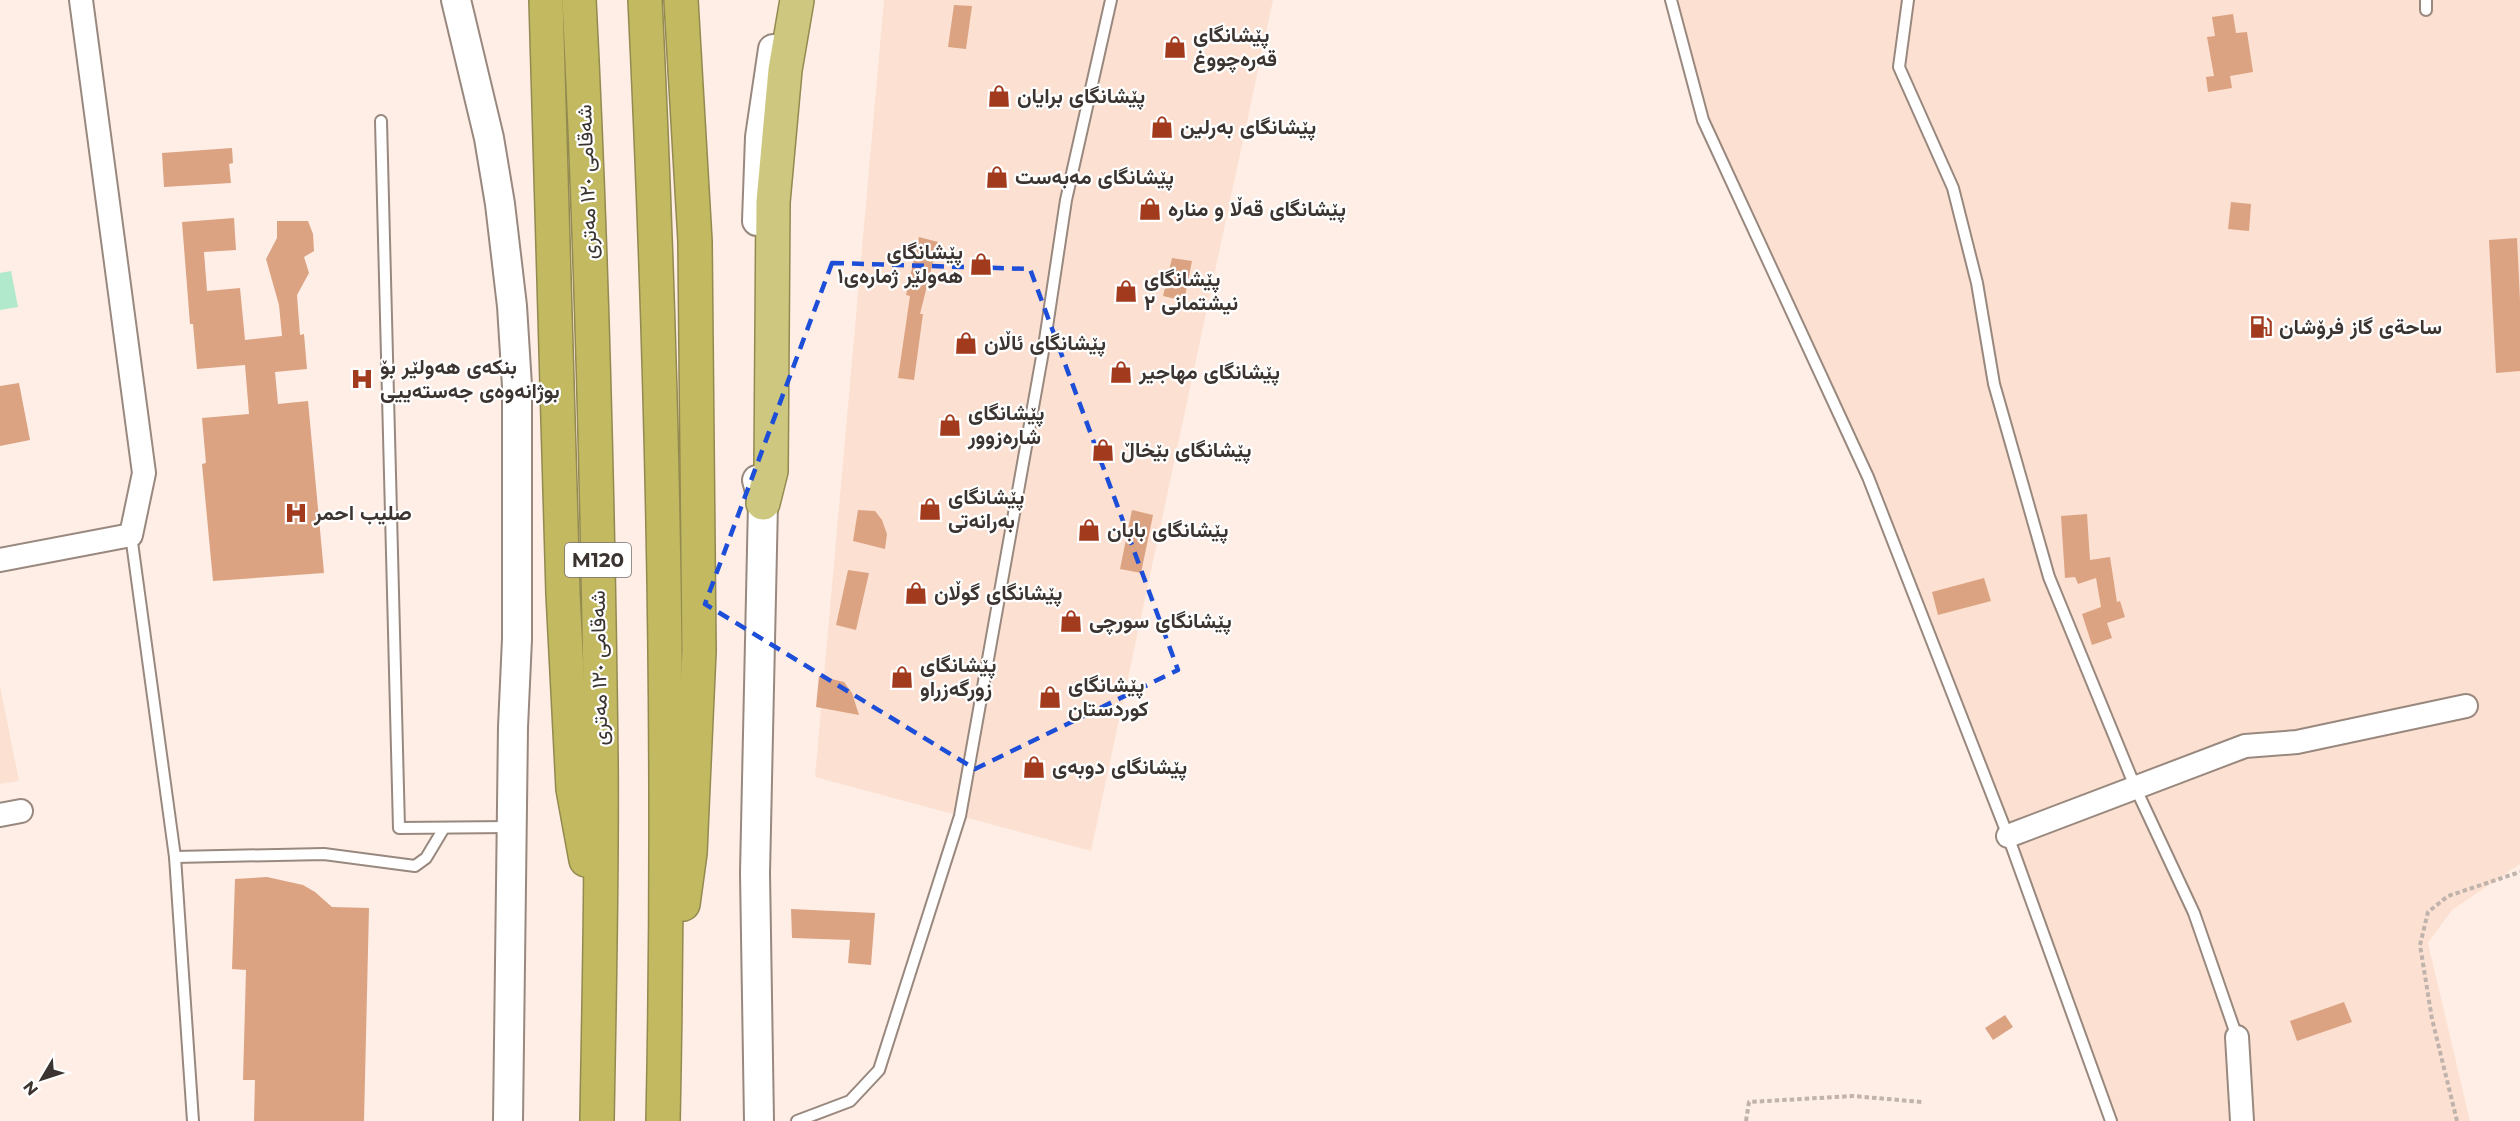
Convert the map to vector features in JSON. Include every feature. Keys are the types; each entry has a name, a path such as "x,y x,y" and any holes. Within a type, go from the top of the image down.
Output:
{"highway":[{"path":"546,0 563,582 573,789 583,848 600,906"},
{"name":"شەقامی ١٢٠ مەتری","path":"579,0 590,215 598,560 600,906 597,1121"},
{"path":"645,0 662,442 666,698 666,976 663,1121"},
{"path":"681,0 695,241"},
{"path":"666,976 681,914 690,853 699,663 695,241 703,0"},
{"path":"763,503 771,471 773,202 785,70 797,0"}],"street":[{"path":"0,560 131,535 144,473 81,0"},
{"path":"437,0 472,146 495,314 506,640 513,727"},
{"path":"456,0 489,138 512,306 517,386 518,639 513,727 508,1121"},
{"path":"759,1121 755,873 763,503 755,470 758,190 760,137 781,0"},
{"path":"2008,836 2245,746 2297,742 2466,706"},
{"path":"2237,1037 2242,1121"}],"lane":[{"path":"796,1121 850,1101 879,1070 960,816 1045,340 1066,200 1111,0"},
{"path":"1671,0 1703,120 1868,477 2008,836 2111,1121"},
{"path":"1908,0 1899,67 1953,188 1977,283 1994,384 2049,577 2136,789 2194,914 2237,1037"},
{"path":"381,121 399,828 512,827"},
{"path":"131,535 175,857 193,1121"},
{"path":"175,857 324,854 415,866 426,858 444,828"}],"path":[{"path":"2457,1121 2432,1019 2420,945 2428,912 2448,896 2520,872"},
{"path":"1746,1121 1749,1102 1853,1096 1922,1102"}],"highlighted area":[{"path":"832,263 1030,269 1178,670 975,769 705,604"}],"shaded area":[{"path":"884,0 1273,0 1091,851 815,777"},
{"path":"1671,0 2520,0 2520,864 2452,910 2428,943 2470,1121 2111,1121 1868,477 1703,120"},
{"path":"0,686 19,781 0,784"}],"green space":[{"path":"11,271 18,307 0,310 0,273"}],"building":[{"path":"954,5 972,6 966,49 948,47"},
{"path":"2233,14 2236,33 2247,32 2253,72 2230,76 2232,88 2208,92 2206,77 2214,76 2207,37 2215,36 2212,17"},
{"path":"232,148 233,163 229,164 231,183 164,187 162,153"},
{"path":"2231,202 2251,204 2249,231 2228,229"},
{"path":"234,218 236,250 204,252 207,291 240,288 245,340 282,336 279,305 266,259 277,238 277,221 308,221 313,234 314,251 304,257 309,273 297,295 300,335 304,334 307,369 275,372 278,404 308,401 324,573 213,581 202,464 206,463 202,418 249,414 245,365 197,369 193,324 190,324 182,222"},
{"path":"919,237 938,242 920,314 923,314 914,380 898,378 910,296 906,295"},
{"path":"2517,238 2520,371 2496,373 2489,240"},
{"path":"1172,258 1192,261 1184,301 1163,296"},
{"path":"19,383 30,440 0,446 0,386"},
{"path":"858,510 875,511 882,520 887,534 885,549 853,541"},
{"path":"1132,510 1153,515 1141,573 1120,569"},
{"path":"2087,514 2090,560 2110,557 2117,602 2120,601 2125,617 2107,623 2112,638 2092,645 2082,614 2101,607 2096,578 2078,584 2075,577 2065,578 2061,516"},
{"path":"848,570 869,573 856,630 836,625"},
{"path":"1984,578 1991,601 1938,615 1932,592"},
{"path":"819,676 844,682 852,693 859,715 816,707"},
{"path":"267,877 303,885 332,907 369,908 364,1121 254,1121 255,1080 243,1080 246,970 232,969 235,879"},
{"path":"791,909 875,913 871,965 848,963 850,940 792,938"},
{"path":"2344,1002 2352,1022 2297,1041 2290,1021"},
{"path":"2005,1015 2013,1027 1993,1040 1985,1028"}],"place":[{"name":"پێشانگای قەرەچووغ","path":"1175,47"},
{"name":"پێشانگای برایان","path":"999,96"},
{"name":"پێشانگای بەرلین","path":"1162,127"},
{"name":"پێشانگای مەبەست","path":"997,177"},
{"name":"پێشانگای قەڵا و منارە","path":"1150,209"},
{"name":"پێشانگای هەولێر ژمارەی١","path":"981,264"},
{"name":"پێشانگای نیشتمانی ٢","path":"1126,291"},
{"name":"ساحةی گاز فرۆشان","path":"2261,327"},
{"name":"پێشانگای ئاڵان","path":"966,343"},
{"name":"پێشانگای مهاجیر","path":"1121,372"},
{"name":"بنکەی هەولێر بۆ بوژانەوەی جەستەییی","path":"362,379"},
{"name":"پێشانگای شارەزوور","path":"950,425"},
{"name":"پێشانگای بێخاڵ","path":"1103,450"},
{"name":"پێشانگای بەرانەتی","path":"930,509"},
{"name":"صلیب احمر","path":"296,513"},
{"name":"پێشانگای بابان","path":"1089,530"},
{"name":"پێشانگای گوڵان","path":"916,593"},
{"name":"پێشانگای سورچی","path":"1071,621"},
{"name":"پێشانگای زورگەزراو","path":"902,677"},
{"name":"پێشانگای کوردستان","path":"1050,697"},
{"name":"پێشانگای دوبەی","path":"1034,767"}]}
